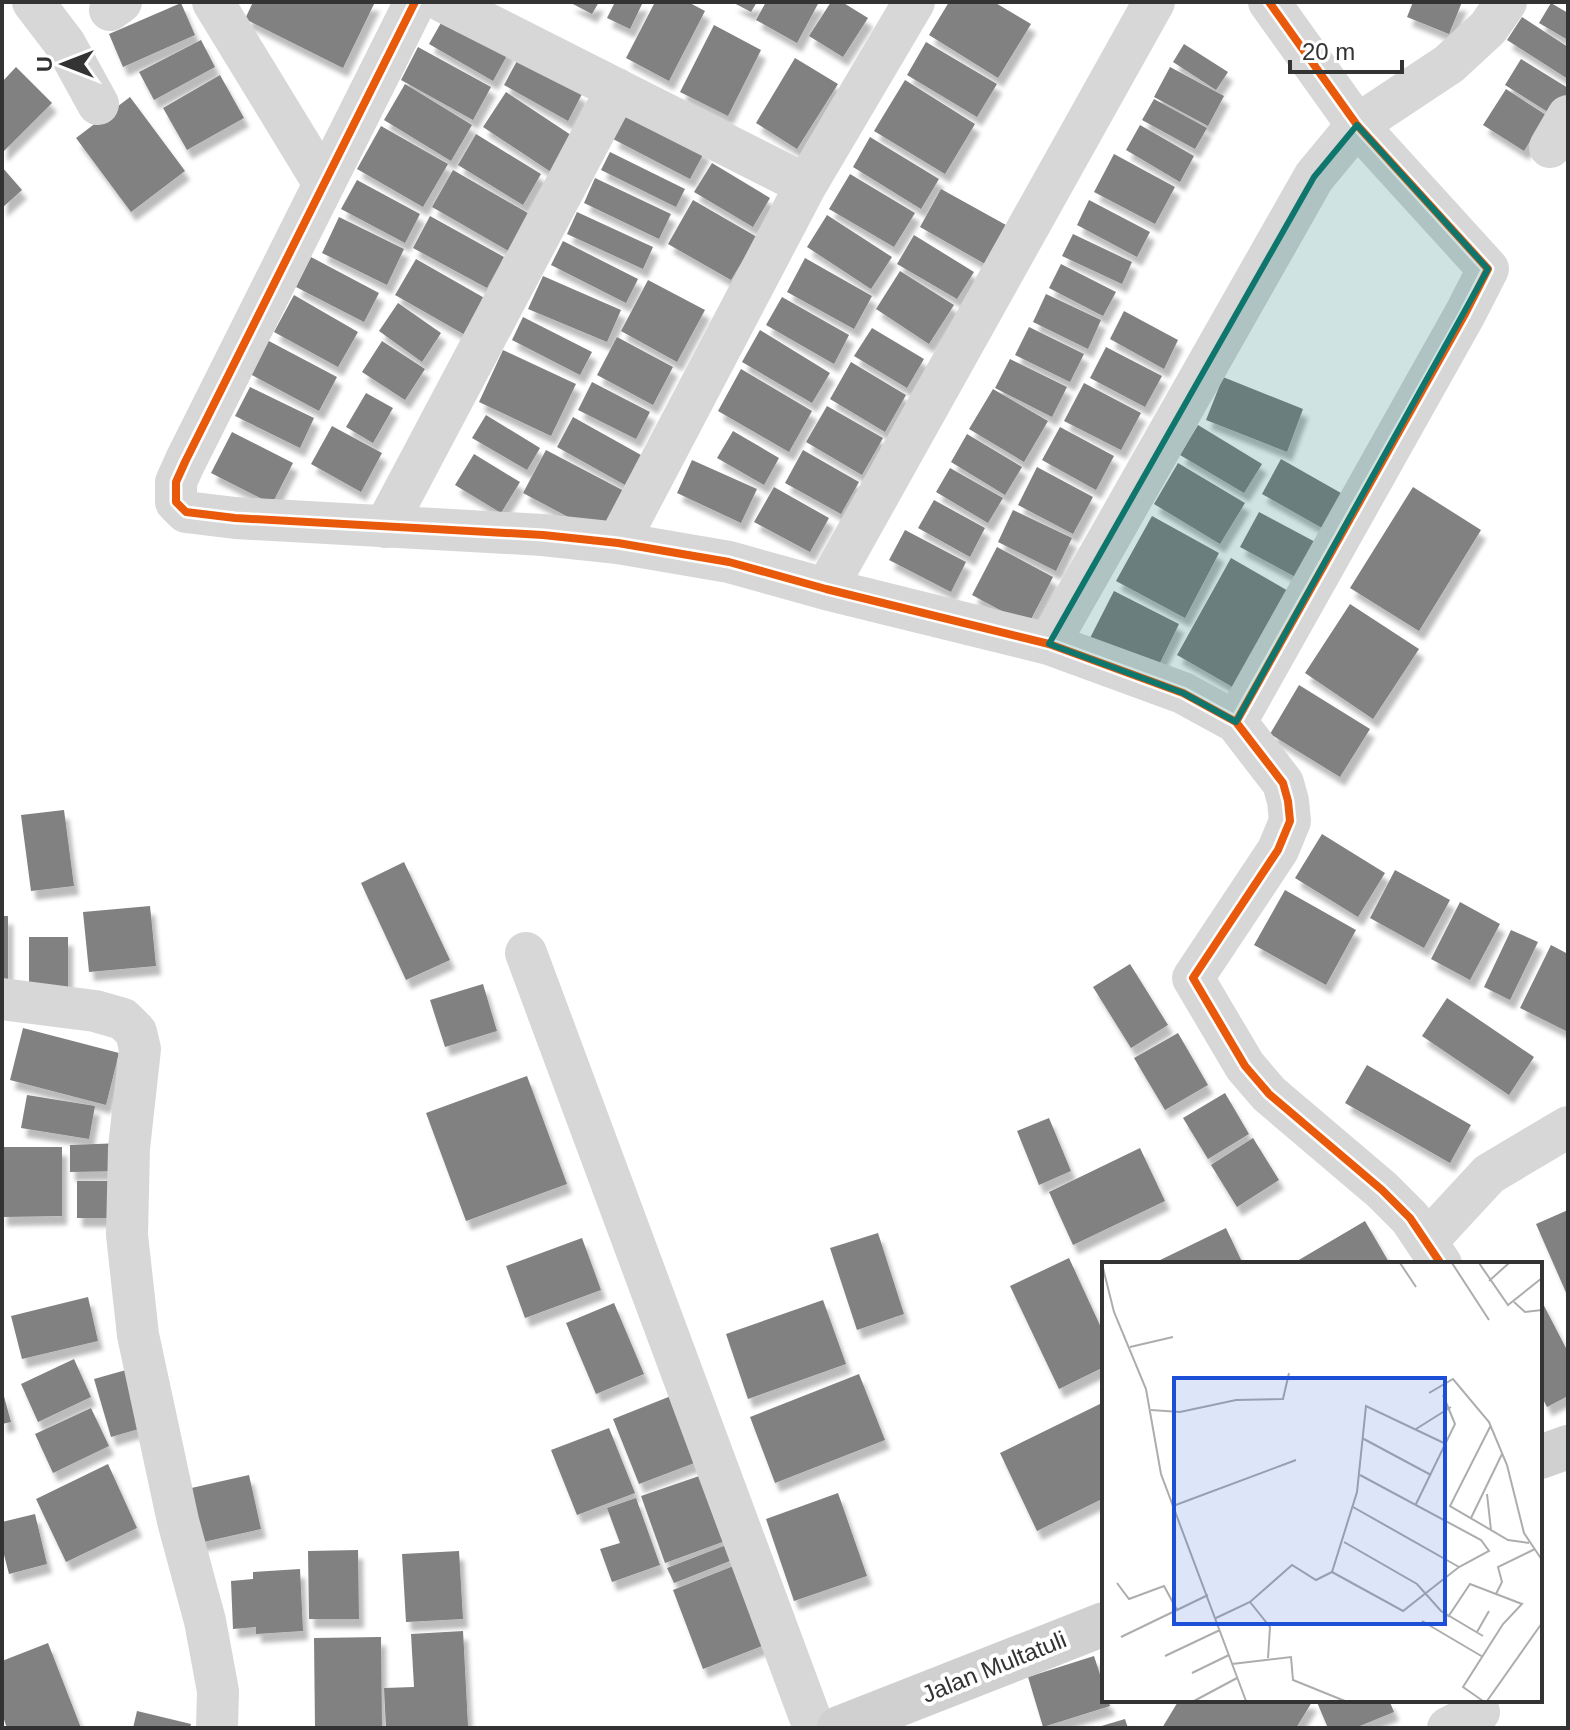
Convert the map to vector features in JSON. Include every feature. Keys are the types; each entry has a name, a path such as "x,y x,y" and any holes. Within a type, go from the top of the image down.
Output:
{"main road":[{"path":"1542,1456 1568,1447"},
{"name":"Jalan Multatuli","path":"839,1728 1102,1625"}],"street":[{"path":"33,2 65,44 98,104"},
{"path":"213,2 324,184"},
{"path":"415,2 176,482 176,502 186,512 235,518 543,535 618,543 729,562 1049,644 1183,693 1236,722 1283,783 1288,801 1290,821 1278,850 1193,978 1245,1066 1269,1094 1382,1190 1434,1252 1489,1174 1568,1127"},
{"path":"444,2 806,185"},
{"path":"618,543 806,185 914,2"},
{"path":"826,589 1154,2"},
{"path":"1236,722 1488,269 1357,125 1269,2"},
{"path":"1049,644 1314,177 1357,125 1449,64 1488,28 1506,2"},
{"path":"385,527 617,89"},
{"path":"526,953 814,1728"},
{"path":"2,999 95,1011 123,1019 136,1032 140,1049 129,1148 127,1235 138,1335 178,1521 205,1621 218,1691 217,1728"}],"highlighted area":[{"path":"1357,125 1488,269 1236,722 1183,693 1049,644 1314,177"}],"building":[{"path":"253,2 375,2 343,68 245,19"},
{"path":"569,2 599,2 592,14"},
{"path":"615,2 643,2 630,29 607,18"},
{"path":"655,2 688,2 705,11 669,81 626,58"},
{"path":"732,2 757,2 751,12"},
{"path":"766,2 819,2 797,43 756,20"},
{"path":"831,2 842,2 868,18 843,57 809,36"},
{"path":"949,2 994,2 1031,24 998,78 929,35"},
{"path":"1413,2 1462,2 1449,34 1407,17"},
{"path":"181,3 195,35 123,67 109,34"},
{"path":"1551,3 1568,13 1568,40 1539,23"},
{"path":"446,14 510,50 493,81 429,44"},
{"path":"1522,17 1568,47 1568,79 1507,40"},
{"path":"714,25 761,50 728,116 680,92"},
{"path":"201,40 215,67 154,100 139,72"},
{"path":"926,42 997,84 977,117 907,75"},
{"path":"1184,44 1228,72 1216,90 1173,62"},
{"path":"418,47 491,87 473,120 401,80"},
{"path":"795,58 838,84 797,149 756,123"},
{"path":"518,59 582,94 568,121 504,85"},
{"path":"1521,59 1568,88 1568,104 1559,119 1505,85"},
{"path":"16,67 52,103 2,153 2,82"},
{"path":"1170,67 1224,96 1208,126 1154,97"},
{"path":"220,75 244,118 187,150 163,108"},
{"path":"905,80 975,124 945,174 874,131"},
{"path":"405,84 472,125 451,161 384,120"},
{"path":"1506,89 1546,115 1524,151 1483,125"},
{"path":"506,92 577,139 554,174 483,127"},
{"path":"130,97 185,171 131,212 76,138"},
{"path":"1154,99 1207,128 1195,149 1142,120"},
{"path":"627,112 705,151 690,179 613,139"},
{"path":"1140,125 1194,156 1180,182 1126,150"},
{"path":"381,126 448,164 423,207 357,169"},
{"path":"476,134 541,174 523,205 458,165"},
{"path":"870,137 939,179 921,209 853,167"},
{"path":"610,152 685,189 676,207 601,170"},
{"path":"1114,154 1175,187 1155,224 1094,192"},
{"path":"712,163 770,198 753,227 694,192"},
{"path":"2,167 22,190 2,208"},
{"path":"453,170 533,216 512,253 432,207"},
{"path":"850,174 915,213 894,247 829,209"},
{"path":"595,178 671,214 659,239 584,203"},
{"path":"357,180 420,214 405,243 341,209"},
{"path":"941,189 1006,225 985,264 920,227"},
{"path":"693,200 757,237 731,280 668,244"},
{"path":"1089,200 1150,232 1137,257 1077,225"},
{"path":"577,212 653,247 643,269 567,234"},
{"path":"827,215 892,257 871,289 807,247"},
{"path":"430,216 504,257 487,288 413,248"},
{"path":"339,217 404,249 387,285 322,253"},
{"path":"1073,234 1132,262 1122,284 1062,256"},
{"path":"914,235 974,272 957,299 897,264"},
{"path":"563,241 638,279 626,303 551,265"},
{"path":"311,257 379,293 364,322 296,287"},
{"path":"805,258 872,296 854,329 787,292"},
{"path":"416,259 488,300 467,336 395,295"},
{"path":"1061,264 1116,292 1103,316 1049,288"},
{"path":"900,271 954,305 929,344 876,309"},
{"path":"543,276 621,310 607,342 528,309"},
{"path":"648,280 705,310 677,362 621,331"},
{"path":"1046,294 1101,320 1088,349 1033,322"},
{"path":"294,295 358,332 338,367 274,332"},
{"path":"782,297 849,335 834,364 766,325"},
{"path":"398,303 441,333 422,362 379,331"},
{"path":"1124,311 1178,340 1164,369 1110,339"},
{"path":"523,317 592,352 580,375 512,340"},
{"path":"1029,327 1084,354 1070,382 1015,355"},
{"path":"872,328 924,359 907,388 854,356"},
{"path":"760,330 830,373 812,403 742,362"},
{"path":"617,337 673,367 653,405 597,375"},
{"path":"267,340 337,377 319,411 250,374"},
{"path":"382,341 425,369 405,400 362,372"},
{"path":"1106,347 1162,376 1145,407 1090,378"},
{"path":"503,350 576,384 551,436 479,402"},
{"path":"1010,359 1067,387 1052,417 995,388"},
{"path":"851,362 906,395 885,432 830,399"},
{"path":"741,369 812,411 789,452 718,411"},
{"path":"1223,377 1303,409 1287,452 1206,420"},
{"path":"592,382 650,412 636,439 578,410"},
{"path":"1084,383 1141,413 1121,450 1064,421"},
{"path":"250,387 314,418 300,448 235,416"},
{"path":"993,389 1048,421 1024,462 969,429"},
{"path":"366,393 393,408 373,443 346,427"},
{"path":"827,406 883,438 862,475 806,442"},
{"path":"486,415 540,448 527,470 472,438"},
{"path":"573,417 650,460 634,490 557,447"},
{"path":"1198,425 1262,464 1244,493 1180,455"},
{"path":"332,426 382,453 361,492 311,464"},
{"path":"1060,427 1114,456 1096,490 1042,460"},
{"path":"733,431 779,458 764,485 717,458"},
{"path":"232,432 293,463 272,504 211,473"},
{"path":"967,434 1022,467 1005,495 951,462"},
{"path":"546,450 628,493 606,537 523,493"},
{"path":"803,450 859,482 841,514 785,483"},
{"path":"474,454 520,482 501,513 455,485"},
{"path":"1281,459 1348,497 1329,532 1262,494"},
{"path":"692,460 757,489 741,523 677,493"},
{"path":"1178,463 1245,503 1220,544 1154,504"},
{"path":"1037,467 1093,497 1073,534 1018,505"},
{"path":"950,468 1003,498 988,523 936,492"},
{"path":"774,487 829,518 810,552 754,522"},
{"path":"1413,487 1481,530 1419,631 1350,588"},
{"path":"934,500 985,528 970,557 918,528"},
{"path":"1013,510 1072,538 1056,571 998,542"},
{"path":"1259,512 1319,544 1301,580 1240,547"},
{"path":"1152,516 1219,553 1185,618 1116,581"},
{"path":"905,530 966,562 951,592 889,560"},
{"path":"997,547 1053,577 1028,625 972,595"},
{"path":"1231,558 1290,592 1236,689 1177,655"},
{"path":"1114,591 1179,624 1155,673 1089,640"},
{"path":"1350,604 1419,649 1373,719 1305,673"},
{"path":"1299,685 1370,729 1340,777 1270,734"},
{"path":"64,810 74,886 31,891 21,815"},
{"path":"1322,834 1385,873 1358,917 1295,878"},
{"path":"404,862 450,960 406,980 361,883"},
{"path":"1395,870 1450,900 1424,948 1370,918"},
{"path":"1285,890 1356,930 1326,985 1254,945"},
{"path":"1460,902 1500,924 1470,980 1431,959"},
{"path":"150,906 156,966 89,972 83,912"},
{"path":"2,916 8,916 8,980 2,980"},
{"path":"1511,930 1538,942 1510,1000 1484,987"},
{"path":"29,937 68,937 68,1001 29,1001"},
{"path":"1551,945 1568,954 1568,1032 1520,1008"},
{"path":"1130,964 1168,1025 1131,1048 1093,987"},
{"path":"483,984 497,1031 445,1047 430,1000"},
{"path":"1447,998 1534,1057 1509,1095 1422,1036"},
{"path":"23,1028 119,1053 106,1105 10,1080"},
{"path":"1178,1033 1208,1085 1165,1110 1134,1058"},
{"path":"1367,1065 1471,1125 1450,1163 1345,1103"},
{"path":"527,1076 567,1184 466,1221 426,1113"},
{"path":"1225,1093 1249,1134 1208,1159 1183,1118"},
{"path":"27,1095 95,1106 89,1139 21,1128"},
{"path":"1049,1118 1071,1171 1039,1185 1017,1131"},
{"path":"1253,1138 1279,1180 1237,1207 1211,1165"},
{"path":"122,1143 122,1171 70,1172 70,1145"},
{"path":"2,1147 62,1147 62,1216 2,1217"},
{"path":"1140,1148 1165,1201 1073,1245 1049,1192"},
{"path":"77,1181 122,1181 122,1218 77,1218"},
{"path":"1568,1210 1568,1297 1536,1224"},
{"path":"1365,1221 1389,1262 1295,1262"},
{"path":"1226,1228 1242,1262 1156,1262"},
{"path":"878,1233 904,1314 857,1330 830,1248"},
{"path":"582,1238 601,1290 525,1318 506,1266"},
{"path":"1069,1258 1102,1330 1102,1368 1059,1389 1010,1286"},
{"path":"88,1297 98,1341 22,1359 11,1316"},
{"path":"823,1300 846,1364 748,1399 726,1334"},
{"path":"1542,1302 1568,1352 1568,1396 1547,1407 1542,1397"},
{"path":"614,1303 644,1374 596,1394 566,1323"},
{"path":"74,1359 91,1397 38,1422 21,1384"},
{"path":"133,1368 149,1426 111,1437 94,1379"},
{"path":"859,1374 885,1440 775,1483 750,1417"},
{"path":"2,1389 11,1422 2,1424"},
{"path":"671,1396 697,1462 639,1484 613,1419"},
{"path":"1102,1403 1102,1499 1037,1531 1000,1453"},
{"path":"91,1408 109,1446 53,1473 35,1434"},
{"path":"609,1428 635,1493 577,1515 551,1450"},
{"path":"108,1464 137,1528 66,1562 36,1499"},
{"path":"705,1474 728,1540 665,1563 641,1496"},
{"path":"249,1475 261,1529 199,1543 187,1489"},
{"path":"838,1493 867,1576 794,1601 766,1519"},
{"path":"636,1498 660,1565 612,1582 600,1549 620,1543 607,1508"},
{"path":"35,1514 47,1564 9,1574 2,1547 2,1522"},
{"path":"729,1544 735,1559 674,1583 667,1568"},
{"path":"358,1550 359,1619 309,1619 308,1551"},
{"path":"459,1551 463,1619 406,1622 402,1554"},
{"path":"736,1565 767,1644 703,1669 673,1590"},
{"path":"300,1569 303,1631 256,1634 256,1627 233,1629 231,1581 253,1579 253,1572"},
{"path":"463,1631 468,1726 386,1728 384,1688 414,1687 411,1634"},
{"path":"381,1637 382,1728 315,1728 314,1638"},
{"path":"48,1643 81,1728 7,1728 2,1714 2,1661"},
{"path":"1094,1656 1102,1681 1102,1702 1109,1702 1110,1706 1043,1727 1028,1677"},
{"path":"1178,1702 1312,1702 1296,1728 1162,1728"},
{"path":"1317,1702 1390,1702 1394,1712 1355,1728 1328,1728"},
{"path":"137,1711 191,1724 190,1728 133,1728"},
{"path":"1125,1719 1128,1728 1098,1728 1098,1727"}],"cycle path":[{"path":"415,2 185,462 176,482 176,502 186,512 235,518 543,535 618,543 729,562 1049,644 1183,693 1236,722 1283,783 1290,821 1278,850 1193,978 1245,1066 1269,1094 1382,1190 1410,1218 1440,1262"},
{"path":"1236,722 1488,269 1357,125 1269,2"}]}
